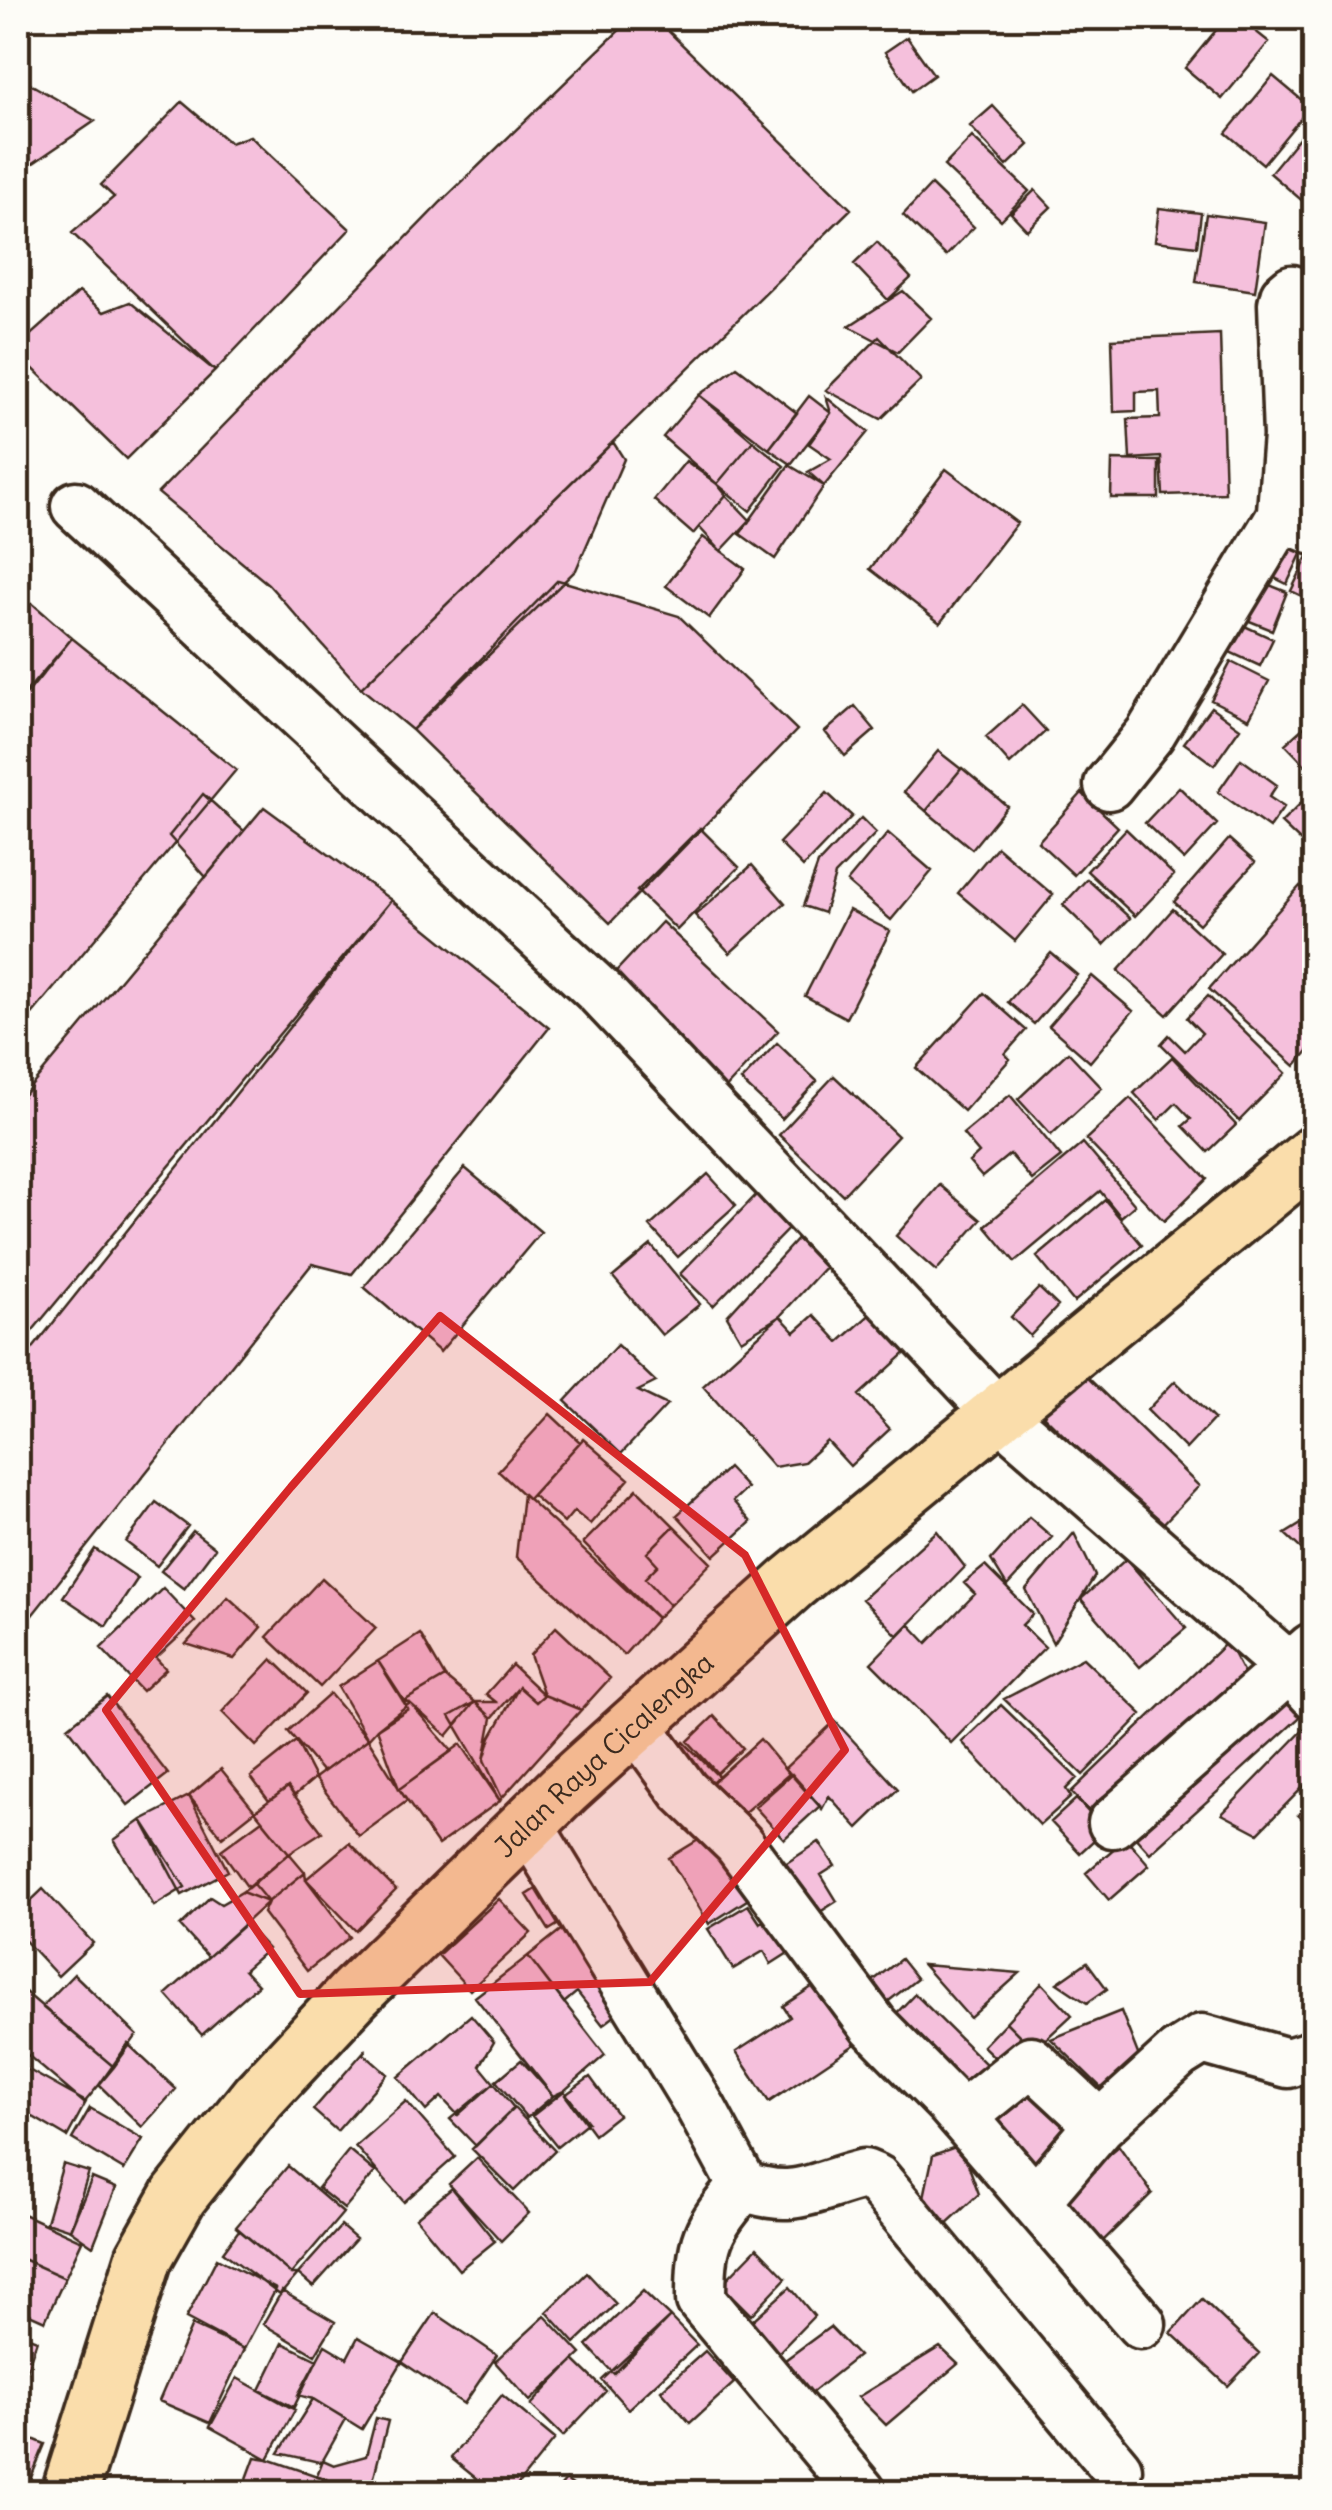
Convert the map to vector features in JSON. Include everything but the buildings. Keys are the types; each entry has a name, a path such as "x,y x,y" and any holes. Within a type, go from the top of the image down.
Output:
{"main road":[{"name":"Jalan Raya Cicalengka","path":"70,2492 144,2258 179,2196 258,2097 342,2007 528,1824 792,1583 1314,1154"}],"street":[{"path":"1109,785 1150,734 1298,522 1288,436 1283,304 1292,290 1314,297"},
{"path":"76,506 600,992 999,1414 1306,1669 1113,1823"},
{"path":"636,1725 684,1791 738,1842 874,2026 962,2117 1142,2324"},
{"path":"528,1824 701,2108 743,2186 790,2196 857,2176 870,2176 1118,2469"},
{"path":"1035,2201 1100,2126 1178,2054 1202,2039 1288,2063 1314,2055"},
{"path":"962,2117 1031,2061 1100,2126"},
{"path":"743,2186 712,2224 701,2260 701,2300 861,2492"}],"highlighted area":[{"path":"440,1316 745,1555 845,1750 650,1982 300,1994 106,1710 291,1487"}]}
